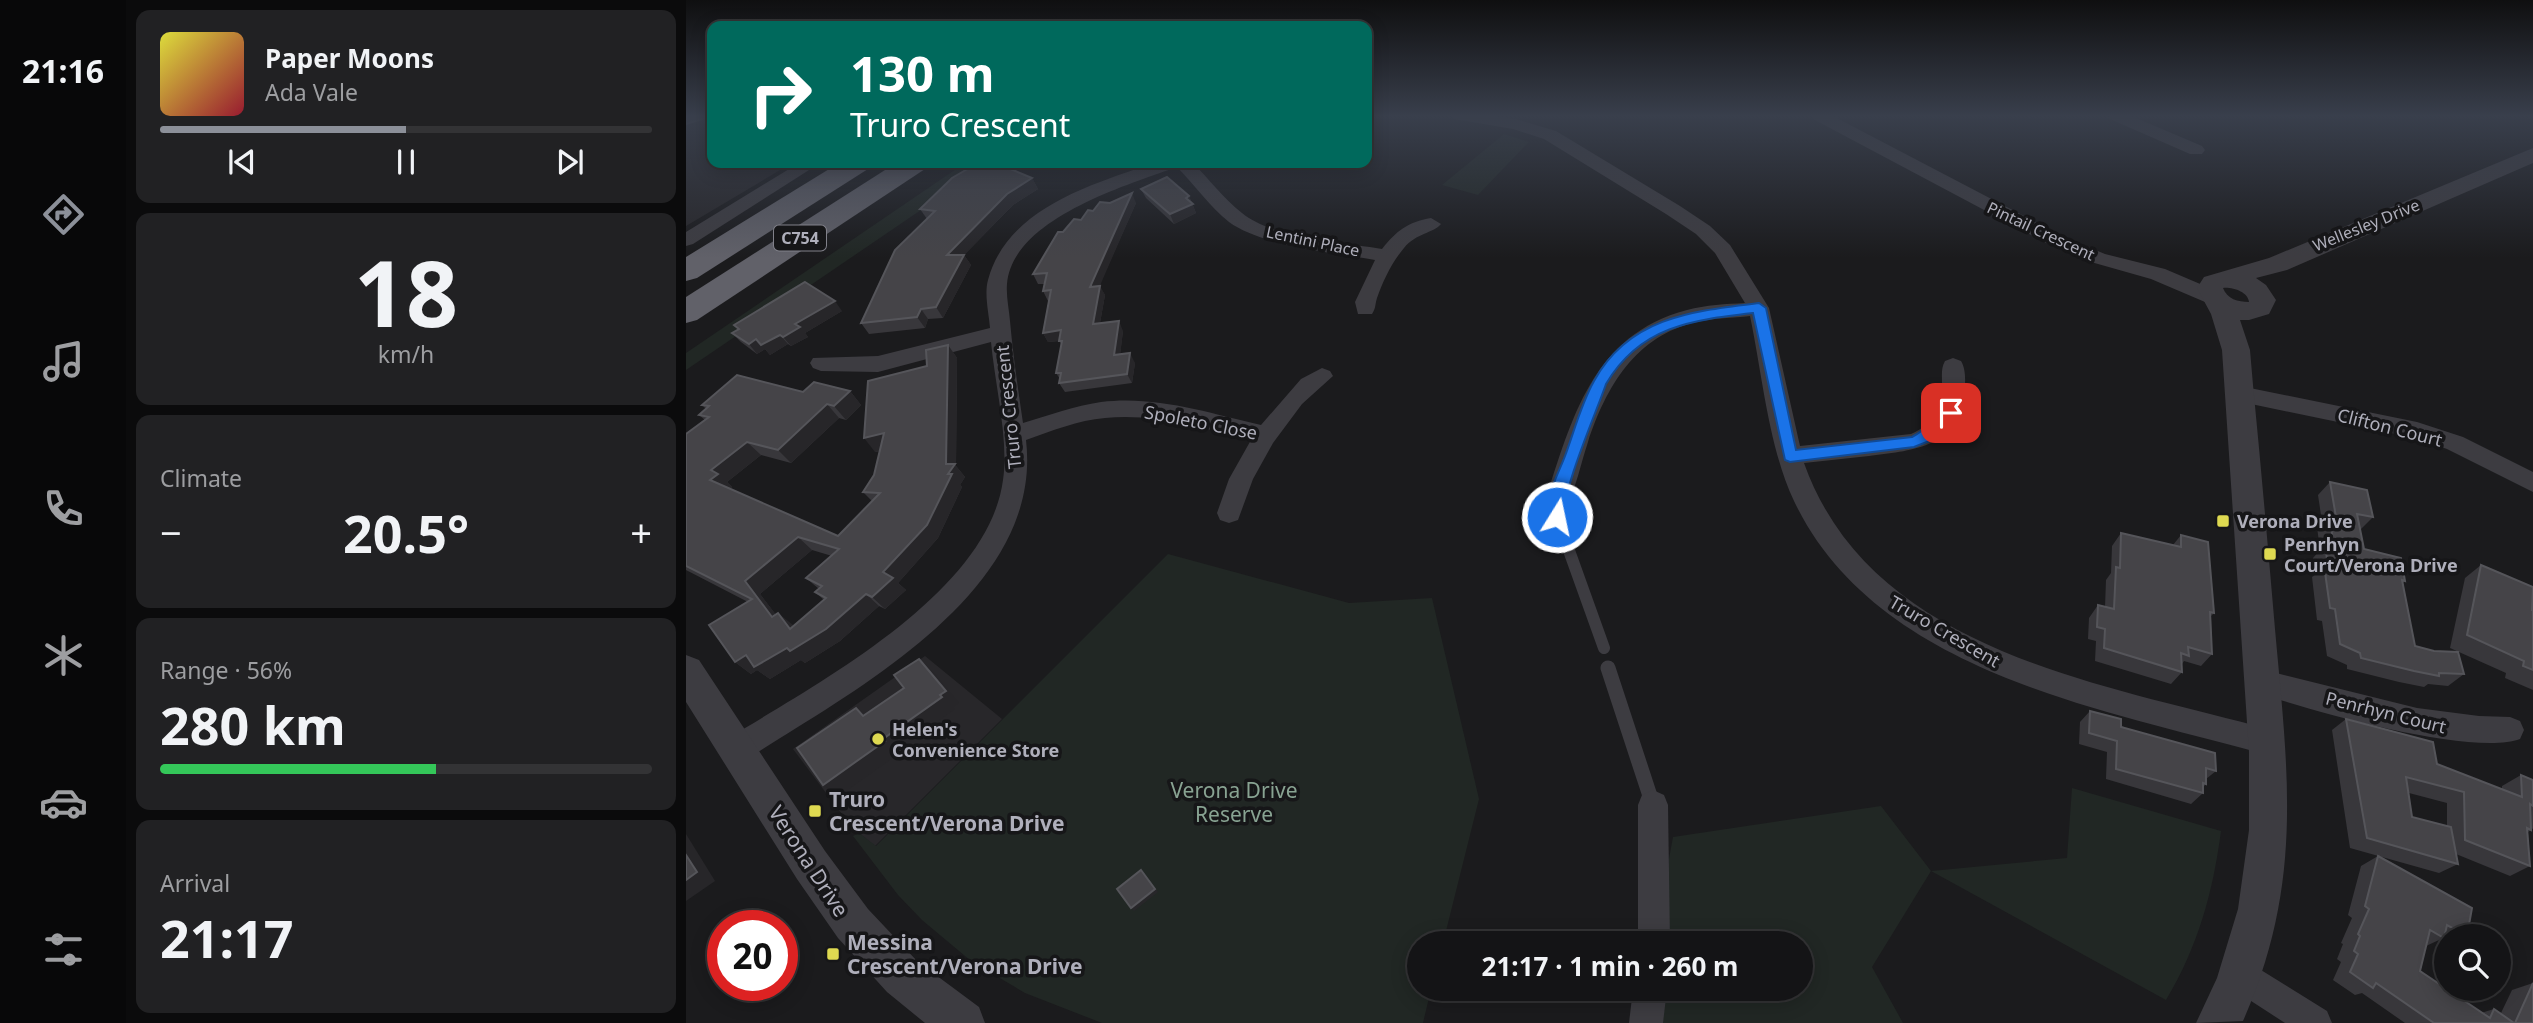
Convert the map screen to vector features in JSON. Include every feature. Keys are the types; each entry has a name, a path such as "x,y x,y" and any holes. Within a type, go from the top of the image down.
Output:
{"highway":[{"name":"C754","path":"686,271 850,168"},
{"name":"C754","path":"686,312 907,168"}],"street":[{"name":"Truro Crescent","path":"1596,163 1673,209 1703,230 1723,249 1759,308 1790,456 1805,499 1835,547 1888,600 1966,648 2025,675 2267,743"},
{"name":"Pintail Crescent","path":"1910,163 2064,244 2098,258 2218,289"},
{"name":"Wellesley Drive","path":"2218,289 2515,163"},
{"path":"686,240 803,168"},
{"name":"Truro Crescent","path":"737,749 880,656 923,623 985,555 1005,517 1015,482 1013,435 1000,333 997,282 999,272 1024,236 1065,204 1158,168"},
{"name":"Lentini Place","path":"1188,168 1244,223 1276,234 1385,256"},
{"name":"Lentini Place","path":"1365,309 1365,302 1385,256 1415,229 1431,224"},
{"path":"2236,350 2259,303 2263,283 2278,264"},
{"path":"2218,1023 2227,1009 2240,974 2261,904 2271,822 2263,682 2236,350 2218,289 2246,283 2259,303"},
{"path":"1557,501 1599,384 1622,352 1655,330 1684,318 1759,308"},
{"path":"821,363 878,364 1000,333"},
{"path":"1790,456 1914,442 1932,434 1951,413 1954,404 1953,366"},
{"name":"Spoleto Close","path":"1229,513 1233,498 1266,435 1311,382 1322,376"},
{"name":"Clifton Court","path":"2240,394 2417,430 2455,443 2533,483"},
{"name":"Spoleto Close","path":"1013,435 1082,413 1131,408 1163,411 1266,435"},
{"name":"Verona Drive","path":"686,671 824,887 854,928 893,969 948,1019"},
{"name":"Penrhyn Court","path":"2263,682 2435,726 2480,731 2510,730"},
{"path":"1653,805 1654,931"},
{"path":"2240,974 2315,1023"},
{"path":"1646,1023 1649,1001"}],"lane":[{"path":"1557,501 1557,517 1604,648"},
{"path":"1608,668 1653,805"}],"shaded area":[{"path":"686,163 707,163 707,168 784,168 686,226"},
{"path":"925,656 1002,719 875,846 857,834 793,749"}],"green space":[{"path":"1469,163 1509,163 1478,195 1442,185"},
{"path":"958,168 983,168 686,370 686,353"},
{"name":"Verona Drive Reserve","path":"1168,554 1349,603 1432,598 1479,799 1446,931 1407,931 1407,1001 1428,1001 1423,1023 1102,1023 1025,993 971,961 922,920 898,895 853,836 859,833 876,846"},
{"path":"2072,788 2221,831 2209,897 2187,960 2166,1000 1931,871 2067,858"},
{"path":"1881,806 1931,871 1872,967 1903,1023 1659,1023 1662,1001 1813,1001 1813,931 1667,931 1668,864 1673,837"}],"building":[{"path":"969,168 1008,168 1032,178 1007,194 947,255 964,255 936,307 921,309 917,317 861,323 895,250 935,211 920,209 952,178"},
{"path":"1167,177 1189,196 1186,198 1193,204 1170,214 1141,189"},
{"path":"1132,193 1090,287 1100,286 1093,324 1119,321 1114,355 1130,353 1127,374 1059,383 1061,373 1056,373 1062,341 1059,341 1061,330 1043,333 1051,290 1043,291 1047,273 1033,274 1058,232 1063,232 1074,219 1081,220 1088,210 1093,211 1100,202 1110,203"},
{"path":"805,282 835,301 795,324 800,327 761,345 756,339 749,344 732,333 739,329 734,325"},
{"path":"948,345 946,464 955,464 948,474 952,474 927,525 883,572 893,578 872,597 866,594 826,629 790,651 787,648 754,667 746,655 735,662 709,625 752,599 686,566 686,434 709,417 699,415 709,406 702,405 737,375 803,392 814,382 850,391 834,406 827,404 778,450 747,442 711,470 718,474 710,480 838,536 880,493 863,492 874,475 884,433 864,438 868,381 927,366 926,350","holes":["798,537 839,549 806,578 822,586 815,592 826,598 790,629 778,613 772,617 745,581"]},
{"path":"2330,482 2367,490 2373,517 2357,514 2364,549 2401,558 2405,581 2402,580 2415,646 2434,651 2458,652 2464,674 2439,673 2439,676 2414,671 2361,658 2360,653 2340,644 2335,609 2330,608 2324,565 2328,566 2325,545 2334,547 2329,514 2336,517"},
{"path":"2121,533 2181,547 2181,535 2208,542 2214,613 2210,612 2212,654 2188,647 2189,656 2181,653 2182,672 2104,648 2105,629 2097,627 2098,605 2114,609 2116,567 2120,568"},
{"path":"2481,565 2533,587 2533,670 2523,666 2524,661 2467,635"},
{"path":"919,659 946,691 940,695 942,697 823,785 797,748 856,708 863,716 904,688 894,675"},
{"path":"2090,711 2121,719 2121,727 2215,753 2216,771 2206,768 2203,793 2116,769 2117,741 2089,733"},
{"path":"2346,719 2433,742 2437,764 2522,797 2521,775 2533,780 2531,830 2527,828 2530,866 2465,840 2464,792 2406,777 2412,817 2451,827 2458,864 2367,838"},
{"path":"686,855 697,872 686,880"},
{"path":"2378,856 2472,908 2469,924 2434,924 2434,932 2430,930 2420,971 2434,980 2434,1001 2465,1001 2490,1018 2494,1009 2514,1023 2434,1023 2376,983 2373,988 2350,972 2358,954 2354,951 2360,936 2358,934 2369,909 2365,906"},
{"path":"1141,870 1155,889 1131,908 1117,889"},
{"path":"2533,983 2533,1023 2515,1023"}],"place":[{"name":"Verona Drive","path":"2223,521"},
{"name":"Penrhyn Court/Verona Drive","path":"2270,554"},
{"name":"Helen's Convenience Store","path":"878,739"},
{"name":"Truro Crescent/Verona Drive","path":"815,811"},
{"name":"Messina Crescent/Verona Drive","path":"833,954"}],"route":[{"path":"1557,517 1555,510 1560,491 1599,384 1608,369 1622,352 1641,338 1674,321 1703,313 1759,308 1790,456 1914,442 1932,434 1951,413"}]}
